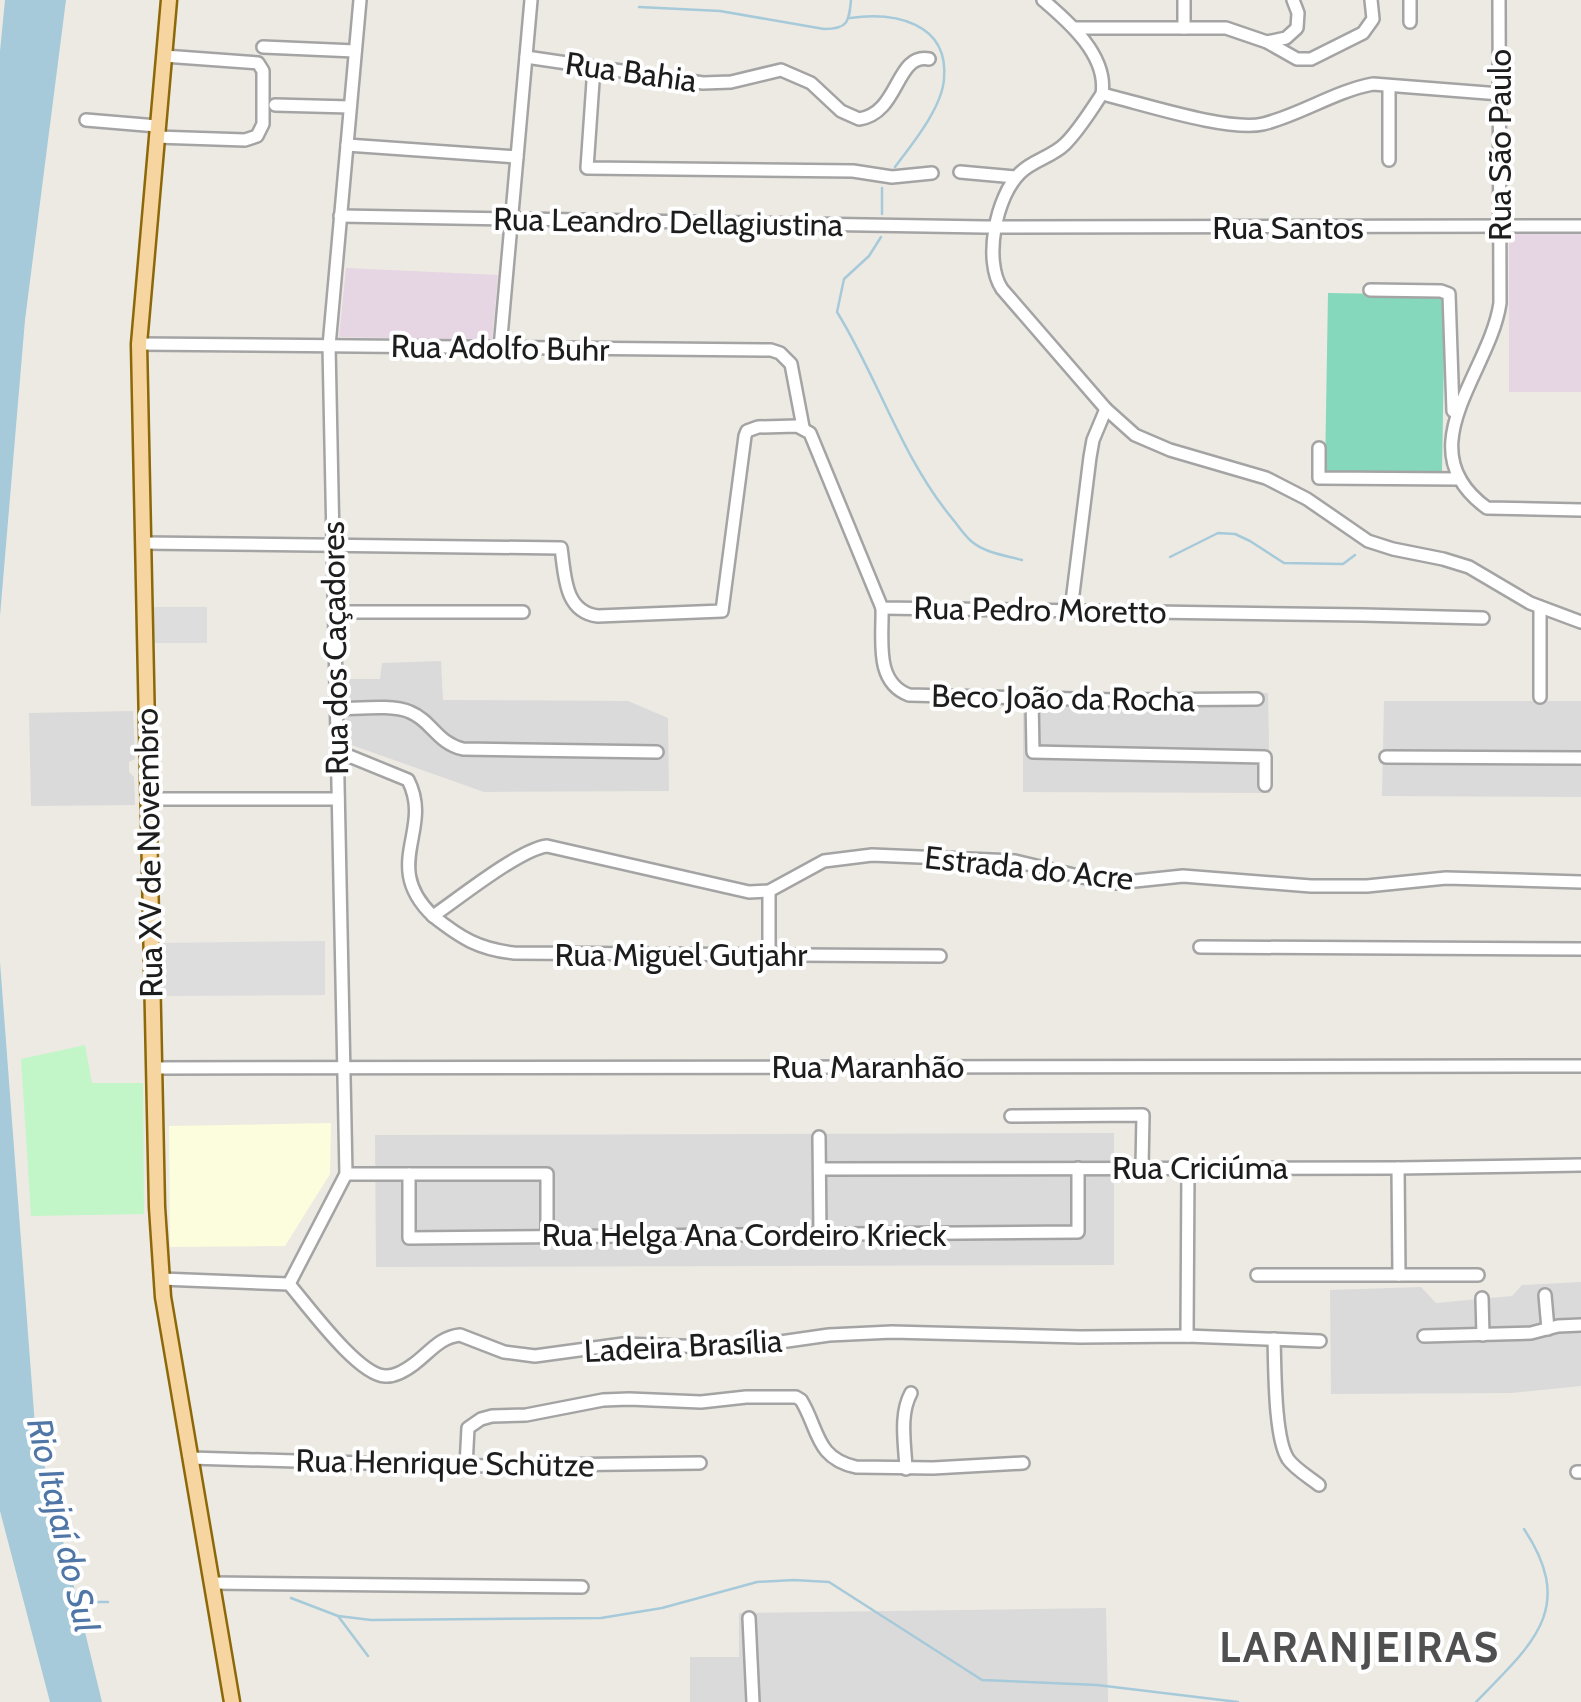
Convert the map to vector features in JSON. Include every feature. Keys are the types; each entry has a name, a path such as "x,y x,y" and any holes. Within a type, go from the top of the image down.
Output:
{"main road":[{"name":"Rua XV de Novembro","path":"169,0 139,344 157,1207 161,1279 232,1702"}],"street":[{"name":"Rua dos Caçadores","path":"289,1284 346,1174 329,346 360,0"},
{"path":"500,348 530,0"},
{"path":"1043,0 1074,28 1099,67 1102,94 1068,142 1015,177 1002,204 993,259 997,280 1106,409 1135,435 1152,443 1266,478 1307,499 1368,542 1469,568 1540,607 1581,622"},
{"path":"1184,0 1184,28"},
{"path":"1267,42 1286,38 1297,28 1293,0"},
{"path":"1074,28 1226,28 1267,42 1297,59 1312,59 1370,27 1374,9 1371,0"},
{"path":"1410,0 1410,22"},
{"name":"Rua São Paulo","path":"1454,425 1494,332 1501,290 1500,0"},
{"path":"263,47 355,51"},
{"path":"86,120 245,140 258,136 263,124 264,70 258,63 164,56"},
{"name":"Rua Bahia","path":"526,57 716,83 780,70 811,82 842,111 859,120 884,106 912,62 920,57 929,59"},
{"path":"594,67 587,168 853,171 892,178 932,173"},
{"path":"1102,94 1243,126 1273,121 1365,86 1500,94"},
{"path":"1389,86 1389,160"},
{"path":"276,104 350,108"},
{"path":"347,145 516,158"},
{"path":"960,172 1015,177"},
{"name":"Rua Leandro Dellagiustina","path":"340,216 996,228"},
{"name":"Rua Santos","path":"996,228 1581,226"},
{"path":"1370,290 1450,294 1452,455 1460,479 1487,508 1581,510"},
{"name":"Rua Adolfo Buhr","path":"139,344 771,350 790,364 803,427"},
{"path":"1071,610 1090,457 1106,409"},
{"path":"142,544 561,548 570,593 578,610 584,613 598,616 722,611 745,436 758,427 803,427"},
{"name":"Rua Pedro Moretto","path":"803,427 810,432 882,608 1483,618"},
{"path":"1319,448 1319,478 1460,479"},
{"path":"1540,607 1540,697"},
{"name":"Beco João da Rocha","path":"882,608 885,673 899,691 918,696 1257,699"},
{"path":"334,612 523,612"},
{"path":"1032,698 1033,752 1264,757 1264,785"},
{"path":"336,709 411,712 442,741 463,749 657,752"},
{"path":"337,750 408,780 415,812 410,887 433,916 522,855 547,846 739,890 769,891 769,956"},
{"path":"1386,757 1581,758"},
{"path":"148,798 338,799"},
{"name":"Estrada do Acre","path":"769,891 824,861 872,855 1015,861 1116,883 1183,876 1311,886 1368,886 1446,878 1581,882"},
{"name":"Rua Miguel Gutjahr","path":"433,916 467,941 514,954 940,956"},
{"path":"1200,948 1581,949"},
{"name":"Rua Maranhão","path":"154,1068 1581,1066"},
{"path":"1011,1116 1143,1115 1142,1167"},
{"path":"819,1137 820,1234"},
{"name":"Rua Criciúma","path":"820,1169 1581,1165"},
{"path":"1188,1167 1188,1336"},
{"name":"Rua Helga Ana Cordeiro Krieck","path":"409,1174 409,1238 1078,1232 1078,1168"},
{"path":"1398,1168 1399,1275"},
{"path":"346,1174 546,1174 547,1236"},
{"path":"1256,1275 1478,1275"},
{"path":"161,1279 289,1284"},
{"name":"Ladeira Brasília","path":"289,1284 354,1360 381,1376 403,1371 453,1335 504,1352 535,1356 623,1344 739,1348 865,1333 1320,1341"},
{"path":"1545,1295 1548,1329"},
{"path":"1482,1298 1483,1334"},
{"path":"1424,1336 1531,1333 1581,1326"},
{"path":"1274,1339 1275,1392 1285,1453 1319,1485"},
{"path":"906,1469 905,1410 911,1393"},
{"path":"466,1466 468,1428 492,1416 526,1415 616,1399 701,1402 762,1397 801,1400 821,1444 844,1464 868,1469 906,1469 1023,1463"},
{"name":"Rua Henrique Schütze","path":"190,1458 466,1466 700,1463"},
{"path":"211,1583 582,1586"},
{"path":"749,1618 752,1702"}],"shaded area":[{"path":"1509,233 1581,233 1581,392 1509,392"},
{"path":"346,268 498,275 492,340 339,337"},
{"path":"151,607 207,607 207,643 151,643"},
{"path":"441,661 443,700 628,701 668,718 669,791 484,792 346,743 345,679 380,679 382,663"},
{"path":"1023,692 1268,693 1270,793 1023,792"},
{"path":"1384,701 1581,701 1581,797 1382,796"},
{"path":"133,711 135,759 129,762 129,772 134,777 135,805 31,806 29,713"},
{"path":"325,941 325,995 160,996 159,943"},
{"path":"331,1123 330,1174 285,1246 170,1247 169,1126"},
{"path":"1114,1133 1114,1265 376,1267 375,1135"},
{"path":"1581,1282 1581,1386 1511,1393 1331,1394 1330,1290 1421,1287 1436,1303 1512,1296 1522,1285"},
{"path":"1106,1608 1108,1702 690,1702 690,1657 739,1657 739,1613"}],"green space":[{"path":"1328,293 1445,295 1442,472 1325,471"},
{"path":"85,1045 92,1083 143,1083 144,1214 31,1216 21,1059"}],"water":[{"path":"5,0 66,0 25,320 0,616 0,51"},
{"path":"0,962 35,1426 102,1702 50,1702 0,1511"}],"waterway":[{"path":"639,7 720,11 824,29 846,23 851,0"},
{"path":"850,18 884,17 915,25 938,45 943,60 944,79 938,102 895,167"},
{"path":"882,188 882,214"},
{"path":"881,237 869,256 844,279 837,312 933,493 976,545 1022,560"},
{"path":"1170,557 1218,533 1235,534 1284,563 1343,564 1355,555"},
{"path":"1476,1702 1530,1643 1547,1604 1547,1582 1524,1529"},
{"path":"338,1616 371,1620 601,1618 662,1608 757,1582 829,1582 982,1680 1097,1685 1238,1702"},
{"path":"291,1598 338,1616 368,1656"},
{"name":"Rio Itajaí do Sul","path":"75,1602 108,1602"}],"district":[{"name":"LARANJEIRAS","path":"1360,1647"}]}
